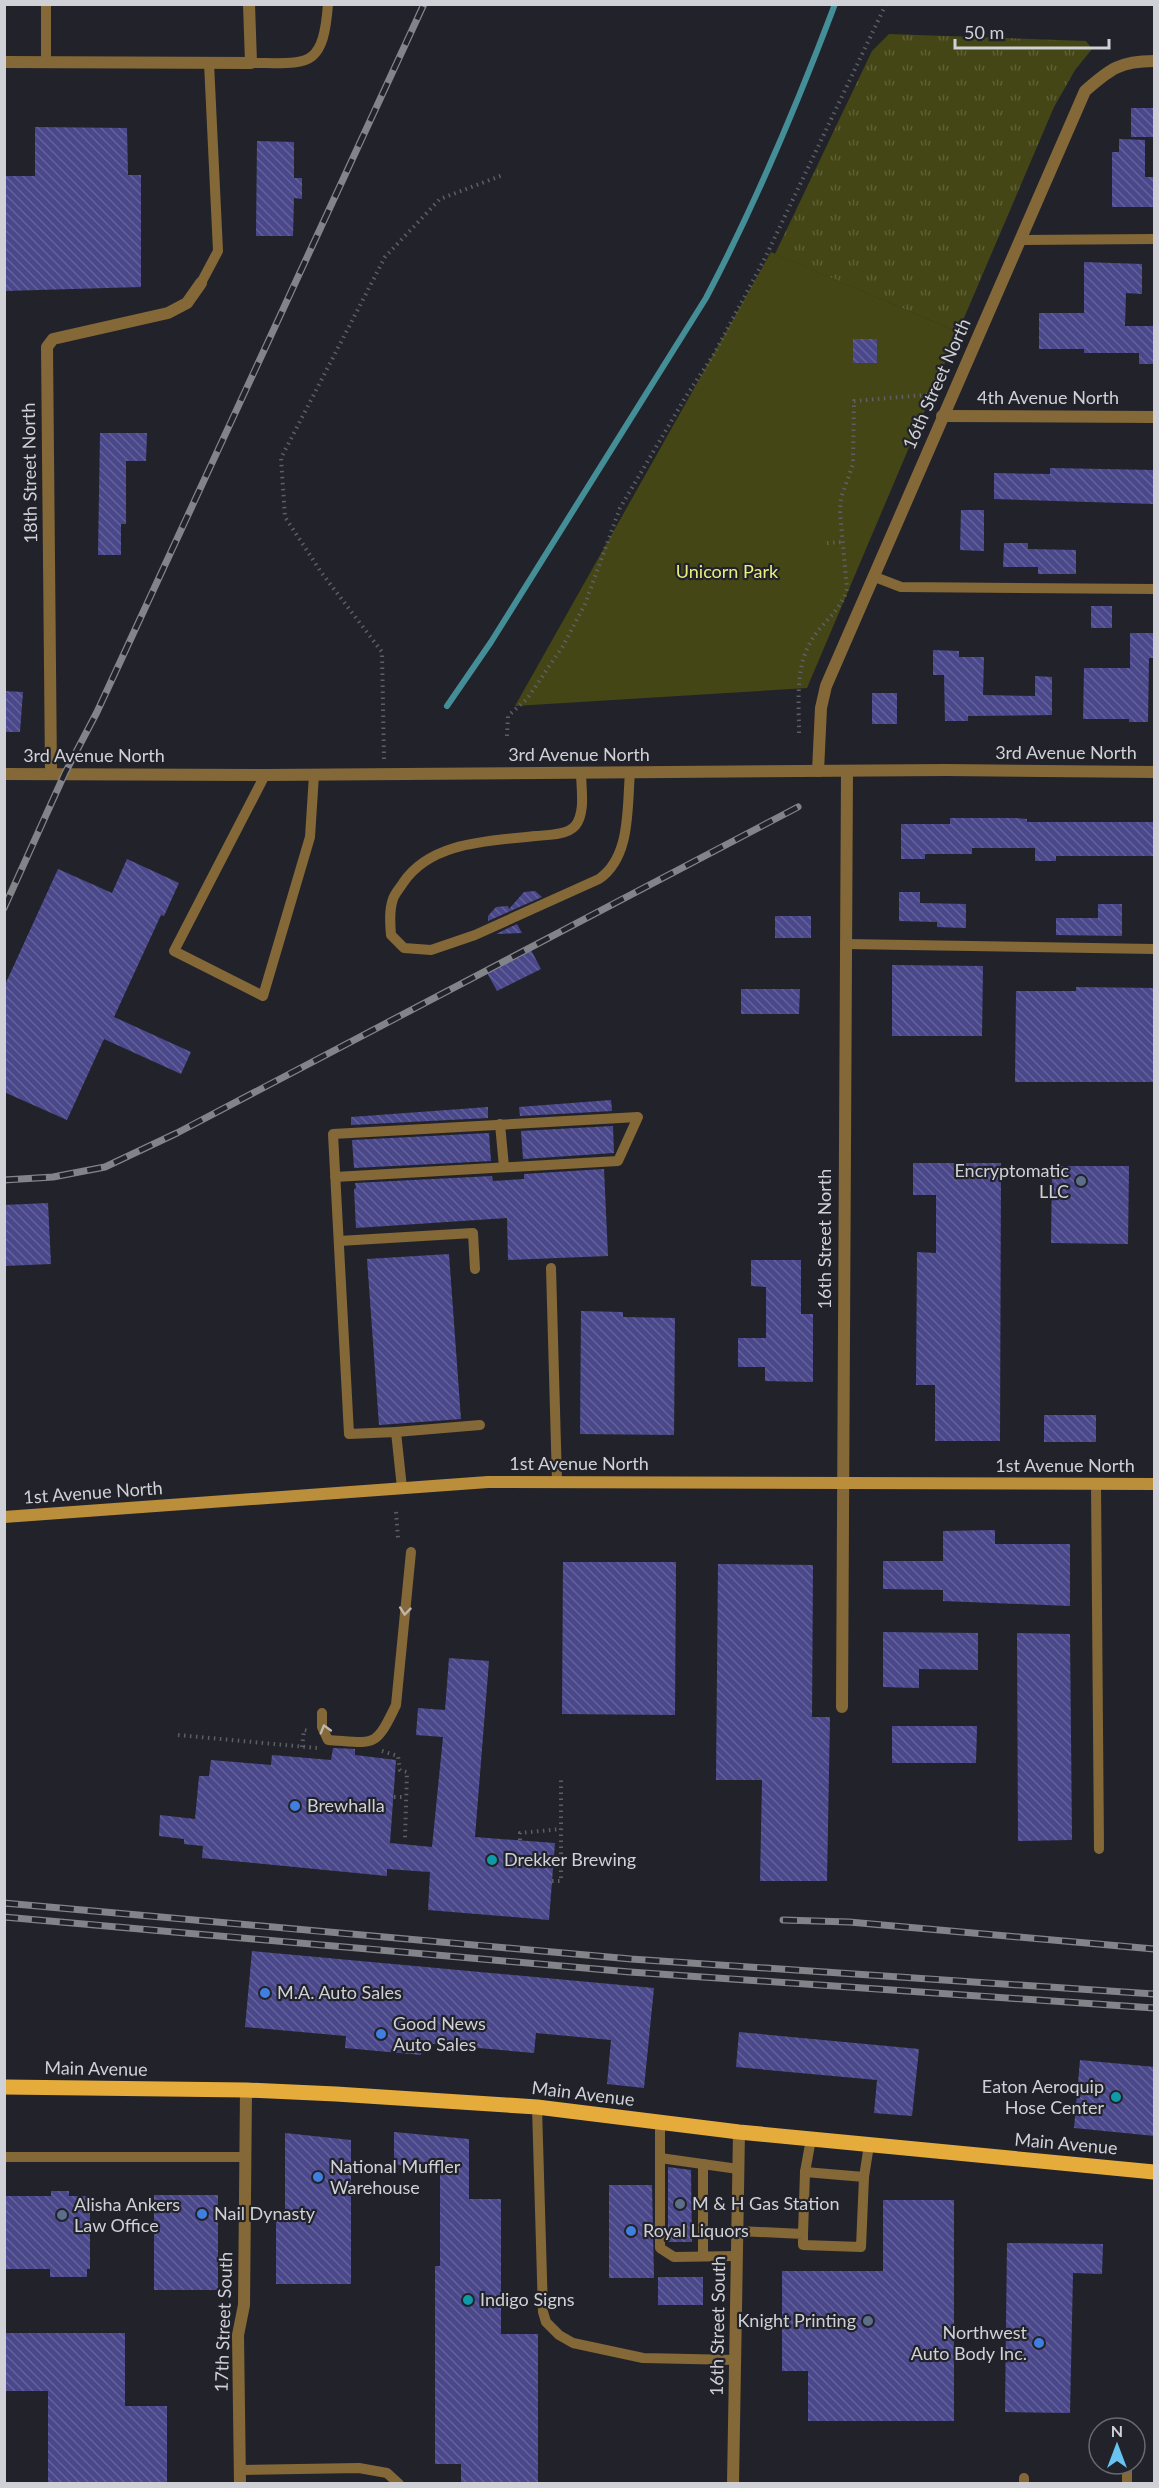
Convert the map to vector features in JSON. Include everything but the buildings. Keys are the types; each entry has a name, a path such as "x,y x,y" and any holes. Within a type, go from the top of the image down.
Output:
{"main road":[{"name":"Main Avenue","path":"4,2087 246,2090 537,2107 739,2132 1155,2172"}],"street":[{"path":"4,62 251,63 249,4"},
{"name":"16th Street North","path":"818,771 821,708 826,686 1085,91 1111,68 1139,61 1155,61"},
{"name":"18th Street North","path":"51,773 46,347 53,339 168,313 188,303 201,283"},
{"name":"4th Avenue North","path":"942,416 1155,417"},
{"name":"16th Street North","path":"842,1707 846,771"},
{"name":"3rd Avenue North","path":"4,774 314,775 1155,771"},
{"name":"1st Avenue North","path":"4,1517 488,1482 1155,1484"},
{"name":"17th Street South","path":"240,2484 238,2335 244,2305 246,2090"},
{"name":"16th Street South","path":"733,2484 739,2132"}],"lane":[{"path":"46,4 46,62"},
{"path":"251,63 302,63 318,51 326,24 327,4"},
{"path":"201,283 218,251 209,63"},
{"path":"1022,240 1155,240"},
{"path":"875,577 901,587 1155,589"},
{"path":"581,772 582,799 579,818 574,828 560,833 474,843 425,860 407,878 393,898 390,917 391,935 404,948 431,950 475,935 599,879 609,872 622,848 630,772"},
{"path":"265,775 174,951 263,996 310,837 314,775"},
{"path":"845,945 1155,949"},
{"path":"335,1177 618,1161 638,1117 333,1134 335,1177 350,1434 480,1425"},
{"path":"500,1124 504,1167"},
{"path":"339,1241 474,1233 475,1269"},
{"path":"551,1268 557,1481"},
{"path":"396,1432 402,1488"},
{"path":"1096,1484 1099,1848"},
{"path":"322,1713 323,1731 328,1740 367,1743 380,1737 396,1705 411,1552"},
{"path":"537,2107 543,2312 546,2322 559,2335 573,2343 643,2358 736,2360"},
{"path":"660,2122 660,2248 674,2257 738,2256"},
{"path":"811,2139 805,2172 803,2245 861,2247 864,2177 870,2145"},
{"path":"4,2157 246,2157"},
{"path":"660,2158 738,2169"},
{"path":"703,2164 703,2256"},
{"path":"805,2172 864,2177"},
{"path":"738,2232 803,2234"},
{"path":"240,2470 359,2468 387,2473 399,2484"}],"path":[{"path":"507,736 508,716 527,699 563,646 585,604 620,508 685,398 714,354 765,258 886,4"},
{"path":"385,774 382,652 321,572 285,517 280,458 385,257 440,200 504,175"},
{"path":"799,733 799,681 802,663 810,643 845,598 848,588 841,498 853,464 854,401 952,393"},
{"path":"826,543 843,542"},
{"path":"396,1512 398,1538"},
{"path":"302,1747 304,1730 323,1731"},
{"path":"178,1735 325,1749"},
{"path":"381,1751 398,1756 400,1770 407,1772 405,1838"},
{"path":"552,1881 561,1881 561,1777"},
{"path":"394,1797 405,1797"},
{"path":"520,1840 520,1833 561,1829"}],"green space":[{"path":"889,34 1086,41 1092,49 1075,70 1054,107 958,332 775,254 872,51"},
{"name":"Unicorn Park","path":"771,252 958,332 807,688 515,706"}],"waterway":[{"path":"447,706 491,642 706,298 775,153 835,4"}],"railway":[{"path":"4,908 424,4"},
{"path":"4,1180 53,1177 105,1167 177,1133 798,807"},
{"path":"4,1903 631,1959 1154,1994"},
{"path":"4,1917 630,1972 1154,2008"},
{"path":"783,1920 849,1922 1154,1949"}],"place":[{"name":"Encryptomatic LLC","path":"1081,1181"},
{"name":"Brewhalla","path":"295,1806"},
{"name":"Drekker Brewing","path":"492,1860"},
{"name":"M.A. Auto Sales","path":"265,1993"},
{"name":"Good News Auto Sales","path":"381,2034"},
{"name":"Eaton Aeroquip Hose Center","path":"1116,2097"},
{"name":"National Muffler Warehouse","path":"318,2177"},
{"name":"M & H Gas Station","path":"680,2204"},
{"name":"Nail Dynasty","path":"202,2214"},
{"name":"Alisha Ankers Law Office","path":"62,2215"},
{"name":"Royal Liquors","path":"631,2231"},
{"name":"Indigo Signs","path":"468,2300"},
{"name":"Knight Printing","path":"868,2321"},
{"name":"Northwest Auto Body Inc.","path":"1039,2343"}]}
